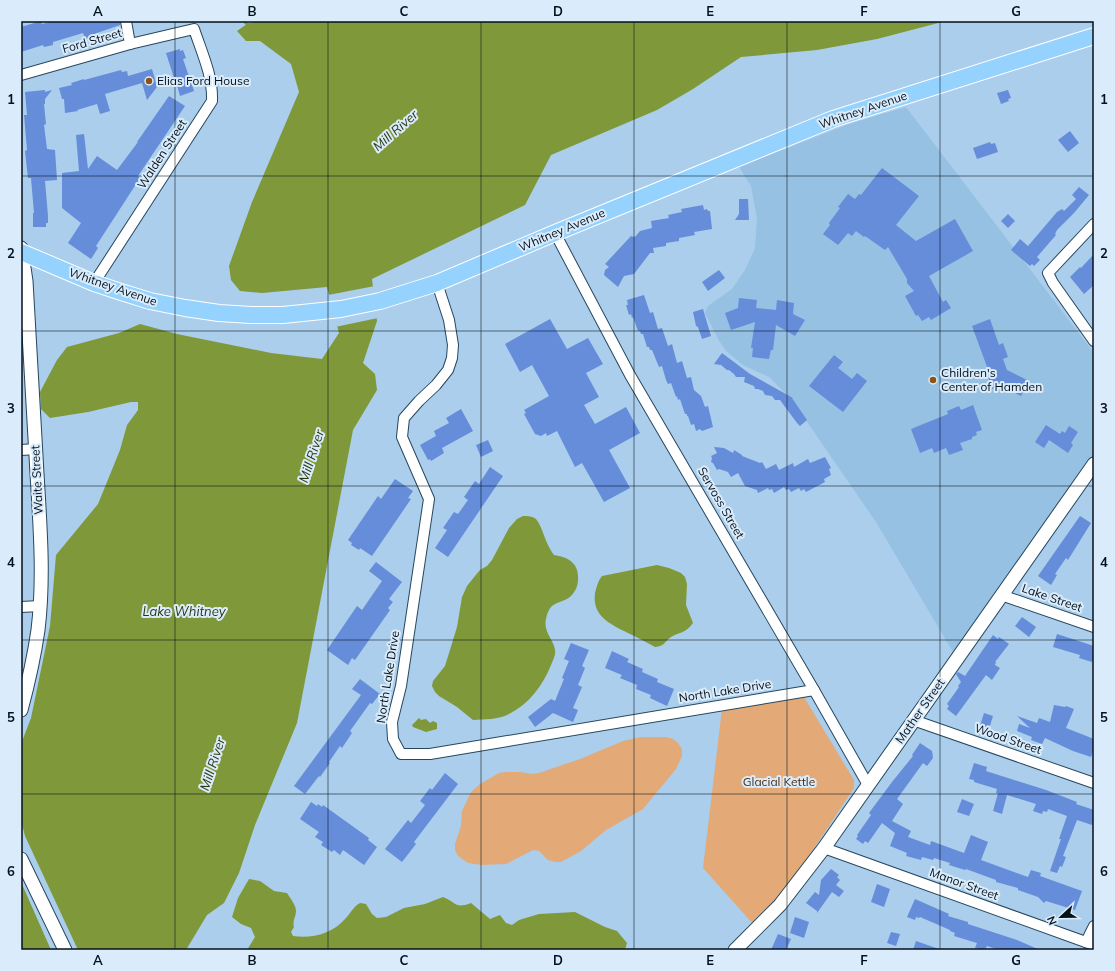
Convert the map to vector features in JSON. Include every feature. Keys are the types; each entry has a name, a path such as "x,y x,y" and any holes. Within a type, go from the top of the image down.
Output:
{"main road":[{"name":"Whitney Avenue","path":"21,251 94,283 150,301 220,313 283,315 328,311 380,301 437,283 833,119 1094,36"}],"street":[{"path":"126,21 130,44"},
{"name":"Ford Street","path":"21,75 130,44 194,30"},
{"name":"Walden Street","path":"94,283 212,101 210,77 194,30"},
{"path":"1094,224 1048,273 1053,283 1094,341"},
{"name":"Servoss Street","path":"555,233 630,374 868,785"},
{"name":"Waite Street","path":"21,251 26,280 41,549 40,606 34,659 21,710"},
{"name":"North Lake Drive","path":"437,283 450,320 452,358 448,370 436,385 419,400 404,418 402,437 429,499 401,686 392,722 393,739 401,754 438,752 814,690"},
{"path":"21,450 36,449"},
{"name":"Mather Street","path":"735,950 780,905 824,848 1094,464"},
{"name":"Lake Street","path":"1001,595 1094,627"},
{"path":"21,607 40,606"},
{"name":"Wood Street","path":"913,720 1094,783"},
{"name":"Manor Street","path":"824,848 1090,943"},
{"path":"21,859 65,950"},
{"path":"1090,943 1094,926"}],"shaded area":[{"name":"Children's Center of Hamden","path":"906,107 1094,353 1094,463 953,652 876,522 792,400 769,377 743,365 726,351 705,313 708,306 732,289 745,270 755,248 757,218 751,186 739,167 849,124"}],"green space":[{"name":"Glacial Kettle","path":"804,697 854,780 854,788 797,874 754,925 703,868 722,709"},
{"path":"641,737 666,737 673,739 678,743 682,749 682,756 676,769 643,809 606,830 581,851 561,862 548,860 539,851 533,850 506,864 482,865 468,863 458,856 455,850 455,844 461,826 462,811 471,792 480,784 499,773 539,773 580,759 623,741"}],"water":[{"name":"Lake Whitney","path":"258,21 946,21 877,39 817,50 741,57 693,89 657,110 551,155 525,205 372,279 377,321 363,363 375,374 377,390 353,430 297,723 255,825 239,873 224,903 207,915 186,950 78,950 25,836 21,820 21,744 31,718 50,626 56,555 98,504 120,450 127,425 138,410 138,402 131,402 88,412 50,418 41,409 40,392 57,360 67,347 119,333 140,324 177,334 271,353 322,359 339,333 327,287 262,293 240,291 231,280 229,266 252,202 299,92 291,64 260,41 246,41 237,31 247,24"},
{"path":"523,516 536,519 548,546 554,555 564,557 575,565 578,573 577,586 571,596 553,605 548,613 545,624 554,646 555,654 548,672 539,687 523,705 505,716 491,719 473,720 457,707 439,696 432,686 433,681 445,666 457,627 462,597 467,586 480,570 487,566 492,560 509,528 517,519"},
{"path":"657,565 681,573 685,577 687,584 686,605 693,623 685,631 671,637 663,645 655,647 615,626 604,618 596,608 595,593 602,576"},
{"path":"419,718 421,720 426,719 430,723 433,721 437,723 437,729 426,732 413,727 412,725"},
{"path":"249,879 260,881 274,891 287,893 296,909 293,923 294,927 291,932 293,936 307,937 328,932 340,924 360,903 366,904 372,914 377,918 386,917 404,908 425,904 443,897 459,905 471,903 490,919 500,915 506,923 512,925 519,920 539,914 575,912 605,927 617,931 627,943 625,950 247,950 255,937 251,928 241,924 232,917 238,898"},
{"path":"21,882 51,950 21,950"}],"pier":[{"path":"375,286 378,318 335,327 328,295"}],"building":[{"path":"41,21 42,24 53,21 120,21 120,25 94,34 93,37 85,39 83,33 53,42 53,45 44,47 43,45 21,52 21,27"},
{"path":"180,49 180,51 183,50 186,58 183,59 194,91 180,96 177,85 178,83 175,81 166,53"},
{"path":"152,69 157,87 147,100 142,83 105,94 110,111 100,114 97,104 77,110 78,111 65,113 64,99 62,99 59,88 72,85 71,83 84,79 121,70 122,72 127,71 128,76"},
{"path":"45,90 45,92 52,90 45,99 46,124 44,125 47,149 55,150 57,180 45,181 48,216 48,223 46,223 46,227 33,227 34,213 31,178 28,178 25,151 27,150 24,115 27,115 25,92"},
{"path":"1008,90 1011,98 1008,99 1009,101 1001,104 997,93"},
{"path":"169,96 185,106 138,176 140,178 96,246 98,248 91,259 68,243 81,223 62,208 62,173 79,171 76,135 84,134 88,169 97,156 117,170"},
{"path":"1070,131 1079,143 1068,152 1058,140"},
{"path":"990,142 991,144 995,143 998,152 977,159 973,148"},
{"path":"882,168 919,196 896,225 916,241 955,219 973,251 929,276 943,302 946,300 951,308 931,320 929,317 922,321 918,315 916,316 905,296 914,291 907,283 907,279 888,247 885,250 856,231 852,236 848,233 838,245 823,234 840,208 838,207 848,194 855,199 859,194 861,195"},
{"path":"1079,187 1089,195 1057,230 1056,235 1037,257 1040,260 1034,266 1032,264 1030,266 1011,250 1020,239 1028,246 1057,212 1062,209 1064,211 1076,199 1072,195"},
{"path":"739,199 748,199 749,220 735,220 739,214"},
{"path":"703,205 704,210 707,209 710,211 712,229 694,232 695,235 679,238 679,241 666,243 666,246 653,248 654,253 650,253 634,274 624,276 618,287 604,275 605,270 609,267 605,264 631,236 635,237 640,231 652,228 651,221 669,218 668,215 682,212 681,209"},
{"path":"1008,214 1015,221 1008,228 1001,221"},
{"path":"1094,254 1094,285 1084,294 1070,277"},
{"path":"719,270 725,278 708,291 702,282"},
{"path":"644,295 650,313 653,312 658,329 662,328 668,346 672,344 677,363 682,361 687,378 691,377 694,390 701,396 705,407 708,406 713,427 702,431 700,429 696,431 694,424 691,425 687,414 685,414 680,399 678,400 677,396 676,397 671,383 668,384 666,380 662,366 659,367 652,350 647,347 643,334 638,331 633,317 632,318 631,314 629,315 626,305 628,305 627,300"},
{"path":"739,298 757,300 756,308 776,310 777,300 794,303 793,314 805,320 795,336 776,325 773,350 771,350 769,359 752,357 753,348 751,348 755,322 731,330 725,313 738,308"},
{"path":"703,309 711,336 702,339 698,327 696,326 693,312"},
{"path":"550,319 567,349 588,338 603,364 586,373 599,397 584,405 595,424 626,407 640,433 609,450 630,488 604,502 582,463 575,467 557,431 547,436 546,433 541,436 535,434 524,414 526,413 524,410 549,396 532,365 520,372 505,344"},
{"path":"990,319 999,345 1003,343 1008,357 1003,359 1007,370 1029,381 1021,396 1003,387 1001,390 996,388 992,389 988,376 990,375 972,326"},
{"path":"722,353 750,374 793,398 807,420 800,426 780,400 775,400 772,396 765,395 763,391 755,389 754,386 744,382 745,377 736,377 721,365 714,364"},
{"path":"834,355 843,362 838,368 852,379 857,373 867,381 843,412 809,386"},
{"path":"973,405 982,430 976,432 977,435 972,437 972,439 960,443 963,450 949,455 946,448 934,453 932,448 920,453 911,429 948,414 947,411 959,406 961,410"},
{"path":"461,409 473,431 442,448 444,453 431,461 430,459 428,460 420,445 436,436 434,431 449,423 446,418"},
{"path":"1046,425 1060,434 1062,431 1065,433 1069,426 1078,432 1071,443 1073,445 1068,453 1049,440 1044,448 1035,442"},
{"path":"488,440 493,451 481,457 476,445"},
{"path":"714,447 724,448 733,453 734,450 742,456 760,463 762,462 766,469 776,464 779,470 793,463 794,467 808,459 810,463 825,457 831,468 829,469 831,475 824,479 825,482 806,492 804,489 801,491 799,488 791,492 789,489 786,490 784,487 774,493 772,489 769,490 768,488 758,493 757,490 745,486 738,473 731,477 728,472 719,469 717,470 711,462 711,456 717,453"},
{"path":"490,467 503,476 448,557 435,548 447,530 443,528 454,512 458,514 468,500 464,497 475,481 479,484"},
{"path":"395,479 413,491 408,498 411,499 372,556 360,548 359,550 351,545 352,543 348,540 378,496 381,499"},
{"path":"1080,516 1091,523 1068,560 1066,558 1055,574 1057,575 1051,585 1038,576"},
{"path":"376,562 402,582 389,599 393,602 388,608 390,610 355,660 352,658 348,665 327,650 357,606 362,610 382,581 369,571"},
{"path":"1022,617 1036,627 1029,637 1015,626"},
{"path":"1057,634 1094,646 1094,657 1092,662 1079,658 1080,655 1053,647"},
{"path":"993,635 1009,644 995,662 995,665 1000,668 992,680 986,675 956,716 947,709 949,706 947,704 961,682 956,674 958,672 965,676"},
{"path":"571,643 589,650 582,666 585,668 578,685 582,687 573,708 578,710 573,722 553,713 535,727 528,717 551,699 555,701 564,679 562,678 569,661 564,659"},
{"path":"612,651 629,659 627,662 643,669 642,672 658,679 657,682 674,689 667,706 650,698 651,695 636,689 637,685 620,678 622,675 605,668"},
{"path":"360,679 380,694 372,704 370,703 350,731 352,733 342,748 340,746 320,777 319,776 305,794 294,786 361,695 352,689"},
{"path":"1054,705 1066,706 1074,709 1066,728 1094,739 1094,747 1091,757 1073,751 1045,738 1042,744 1031,740 1032,737 1017,731 1019,724 1030,728 1017,716 1037,723 1039,718 1050,722"},
{"path":"984,713 993,716 989,729 980,726"},
{"path":"920,743 932,751 933,758 927,766 923,763 897,799 903,804 892,821 911,831 908,837 930,845 931,841 964,853 971,835 988,842 981,860 1028,877 1031,870 1041,873 1040,876 1082,891 1075,910 1046,901 1044,903 1038,897 1018,890 1018,888 996,882 996,880 966,869 965,870 949,865 950,863 934,858 933,860 922,857 921,860 906,856 907,853 890,846 895,833 882,823 868,843 865,841 863,844 856,839 858,836 857,835 871,815 869,813 913,756 912,755"},
{"path":"974,763 987,767 986,771 1046,790 1077,802 1076,804 1094,810 1092,825 1077,820 1063,856 1066,857 1062,867 1060,866 1057,873 1050,871 1067,816 1048,809 1047,812 1043,811 1042,814 1033,811 1036,804 1007,795 1002,814 993,811 998,793 996,793 997,789 969,779"},
{"path":"445,773 458,784 414,842 416,844 402,862 385,849 408,820 411,823 425,805 420,801 430,788 432,790"},
{"path":"962,799 974,804 969,816 957,812"},
{"path":"311,802 317,806 318,804 322,807 323,805 369,838 368,840 377,847 364,865 343,850 340,855 334,850 332,852 321,845 323,842 315,837 319,832 300,819"},
{"path":"831,869 839,875 837,877 840,880 836,885 844,891 839,897 832,892 817,913 817,911 806,903 815,892 819,895 821,880"},
{"path":"877,884 890,889 884,907 871,902"},
{"path":"915,899 949,914 948,916 1017,940 1040,950 999,950 987,946 985,950 975,948 977,943 954,936 955,933 950,930 920,917 916,917 915,920 907,917"},
{"path":"795,917 809,922 804,938 790,933"},
{"path":"891,932 900,934 896,946 887,943"},
{"path":"778,934 791,939 786,950 771,950"},
{"path":"916,941 939,949 913,950"}],"waterway":[{"path":"244,21 250,25"}],"place":[{"name":"Elias Ford House","path":"149,81"},
{"name":"Children's Center of Hamden","path":"933,380"}],"water label":[{"name":"Mill River","path":"395,130"},
{"name":"Mill River","path":"311,456"},
{"name":"Mill River","path":"212,764"}]}
